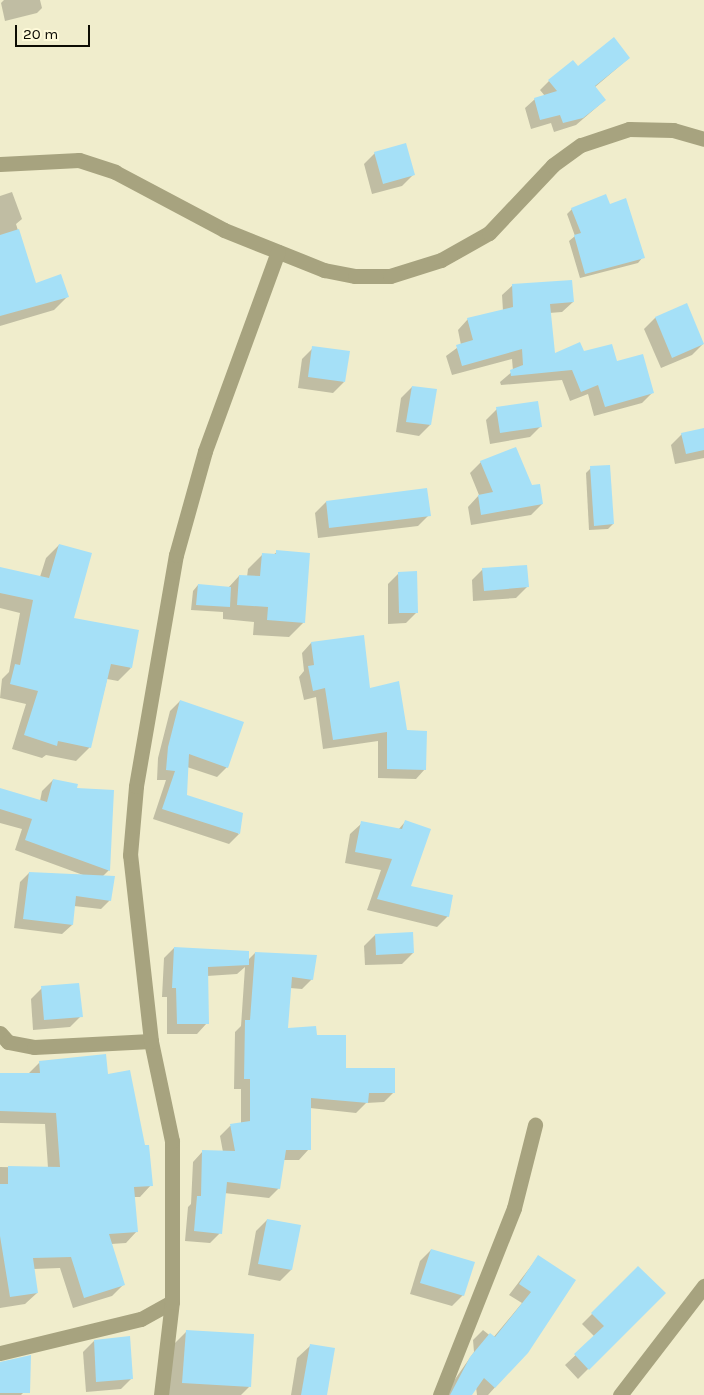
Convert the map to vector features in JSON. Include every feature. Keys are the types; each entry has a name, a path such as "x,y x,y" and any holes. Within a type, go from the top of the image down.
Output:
{"street":[{"path":"0,164 79,160 115,172 224,230 278,252 347,275 390,276 441,260 489,233 553,165 581,145 629,128 672,130 704,139"},
{"path":"160,1395 172,1302 172,1141 151,1041 130,855 136,786 176,555 205,451 278,252"},
{"path":"0,1033 8,1042 34,1047 151,1041"},
{"path":"440,1395 514,1208 535,1125"},
{"path":"620,1395 704,1286"},
{"path":"0,1353 141,1319 172,1302"}],"building":[{"path":"614,37 630,58 595,86 606,100 583,118 563,123 560,115 540,120 534,98 557,91 548,80 573,60 578,66"},
{"path":"406,143 415,175 383,184 374,152"},
{"path":"606,194 610,204 626,198 645,258 585,274 574,235 581,233 571,208"},
{"path":"19,229 36,283 61,274 69,297 0,316 0,235"},
{"path":"572,280 574,302 550,304 555,353 580,342 584,351 612,344 617,361 643,354 654,393 605,407 598,385 581,392 572,370 511,376 510,370 523,365 522,349 462,366 456,345 473,340 467,318 513,307 512,284"},
{"path":"687,303 704,344 672,358 655,317"},
{"path":"312,346 350,351 345,382 308,377"},
{"path":"412,386 437,389 431,425 406,422"},
{"path":"538,401 542,427 500,433 496,407"},
{"path":"704,428 704,450 686,454 681,433"},
{"path":"516,447 532,485 540,484 543,504 481,515 478,495 493,492 480,461"},
{"path":"610,465 614,524 594,526 590,466"},
{"path":"427,488 431,516 329,528 326,501"},
{"path":"59,544 92,553 74,618 139,630 132,668 111,664 91,748 58,741 57,746 24,735 38,691 10,684 15,664 20,665 33,600 0,593 0,567 49,578"},
{"path":"276,550 310,553 305,623 267,620 268,607 237,605 239,575 260,576 262,553 276,554"},
{"path":"527,565 529,587 484,591 482,568"},
{"path":"417,571 418,613 399,613 398,572"},
{"path":"198,584 231,587 230,607 196,605"},
{"path":"364,635 370,688 399,681 407,730 427,731 426,770 387,769 387,732 333,740 325,688 313,691 308,666 314,665 311,642"},
{"path":"180,700 244,722 228,768 189,754 187,795 243,813 240,834 162,809 175,771 166,770 168,747"},
{"path":"53,779 78,784 77,788 114,790 110,871 25,840 32,819 0,809 0,788 47,802"},
{"path":"405,820 431,829 411,886 453,895 449,917 377,899 392,859 355,852 361,821 402,829"},
{"path":"29,872 115,876 111,901 76,896 73,925 23,919"},
{"path":"413,932 414,953 376,955 375,934"},
{"path":"174,947 249,951 249,965 208,967 209,1024 177,1024 176,988 172,988"},
{"path":"255,952 317,955 313,980 292,977 288,1028 316,1026 317,1035 346,1035 346,1068 395,1068 395,1093 369,1093 368,1103 311,1098 311,1150 286,1150 280,1189 227,1182 222,1234 194,1231 197,1196 201,1196 202,1150 235,1151 230,1124 250,1121 250,1079 244,1079 245,1020 250,1020"},
{"path":"79,983 83,1017 44,1020 41,986"},
{"path":"106,1054 108,1074 130,1070 145,1145 149,1145 153,1186 134,1187 138,1232 109,1234 125,1285 84,1298 71,1257 33,1258 38,1293 10,1297 0,1236 0,1184 8,1184 8,1166 60,1167 56,1113 0,1111 0,1073 40,1073 39,1061"},
{"path":"267,1219 301,1225 292,1270 258,1264"},
{"path":"431,1249 475,1262 464,1296 420,1283"},
{"path":"538,1255 576,1280 528,1353 495,1388 484,1378 472,1395 450,1395 470,1357 490,1333 495,1337 531,1292 519,1284"},
{"path":"638,1266 666,1293 589,1370 574,1354 604,1326 591,1313"},
{"path":"186,1330 254,1334 251,1387 182,1383"},
{"path":"130,1336 133,1379 96,1382 94,1340"},
{"path":"310,1344 335,1348 327,1395 301,1395"},
{"path":"31,1355 30,1393 0,1393 0,1362"}]}
